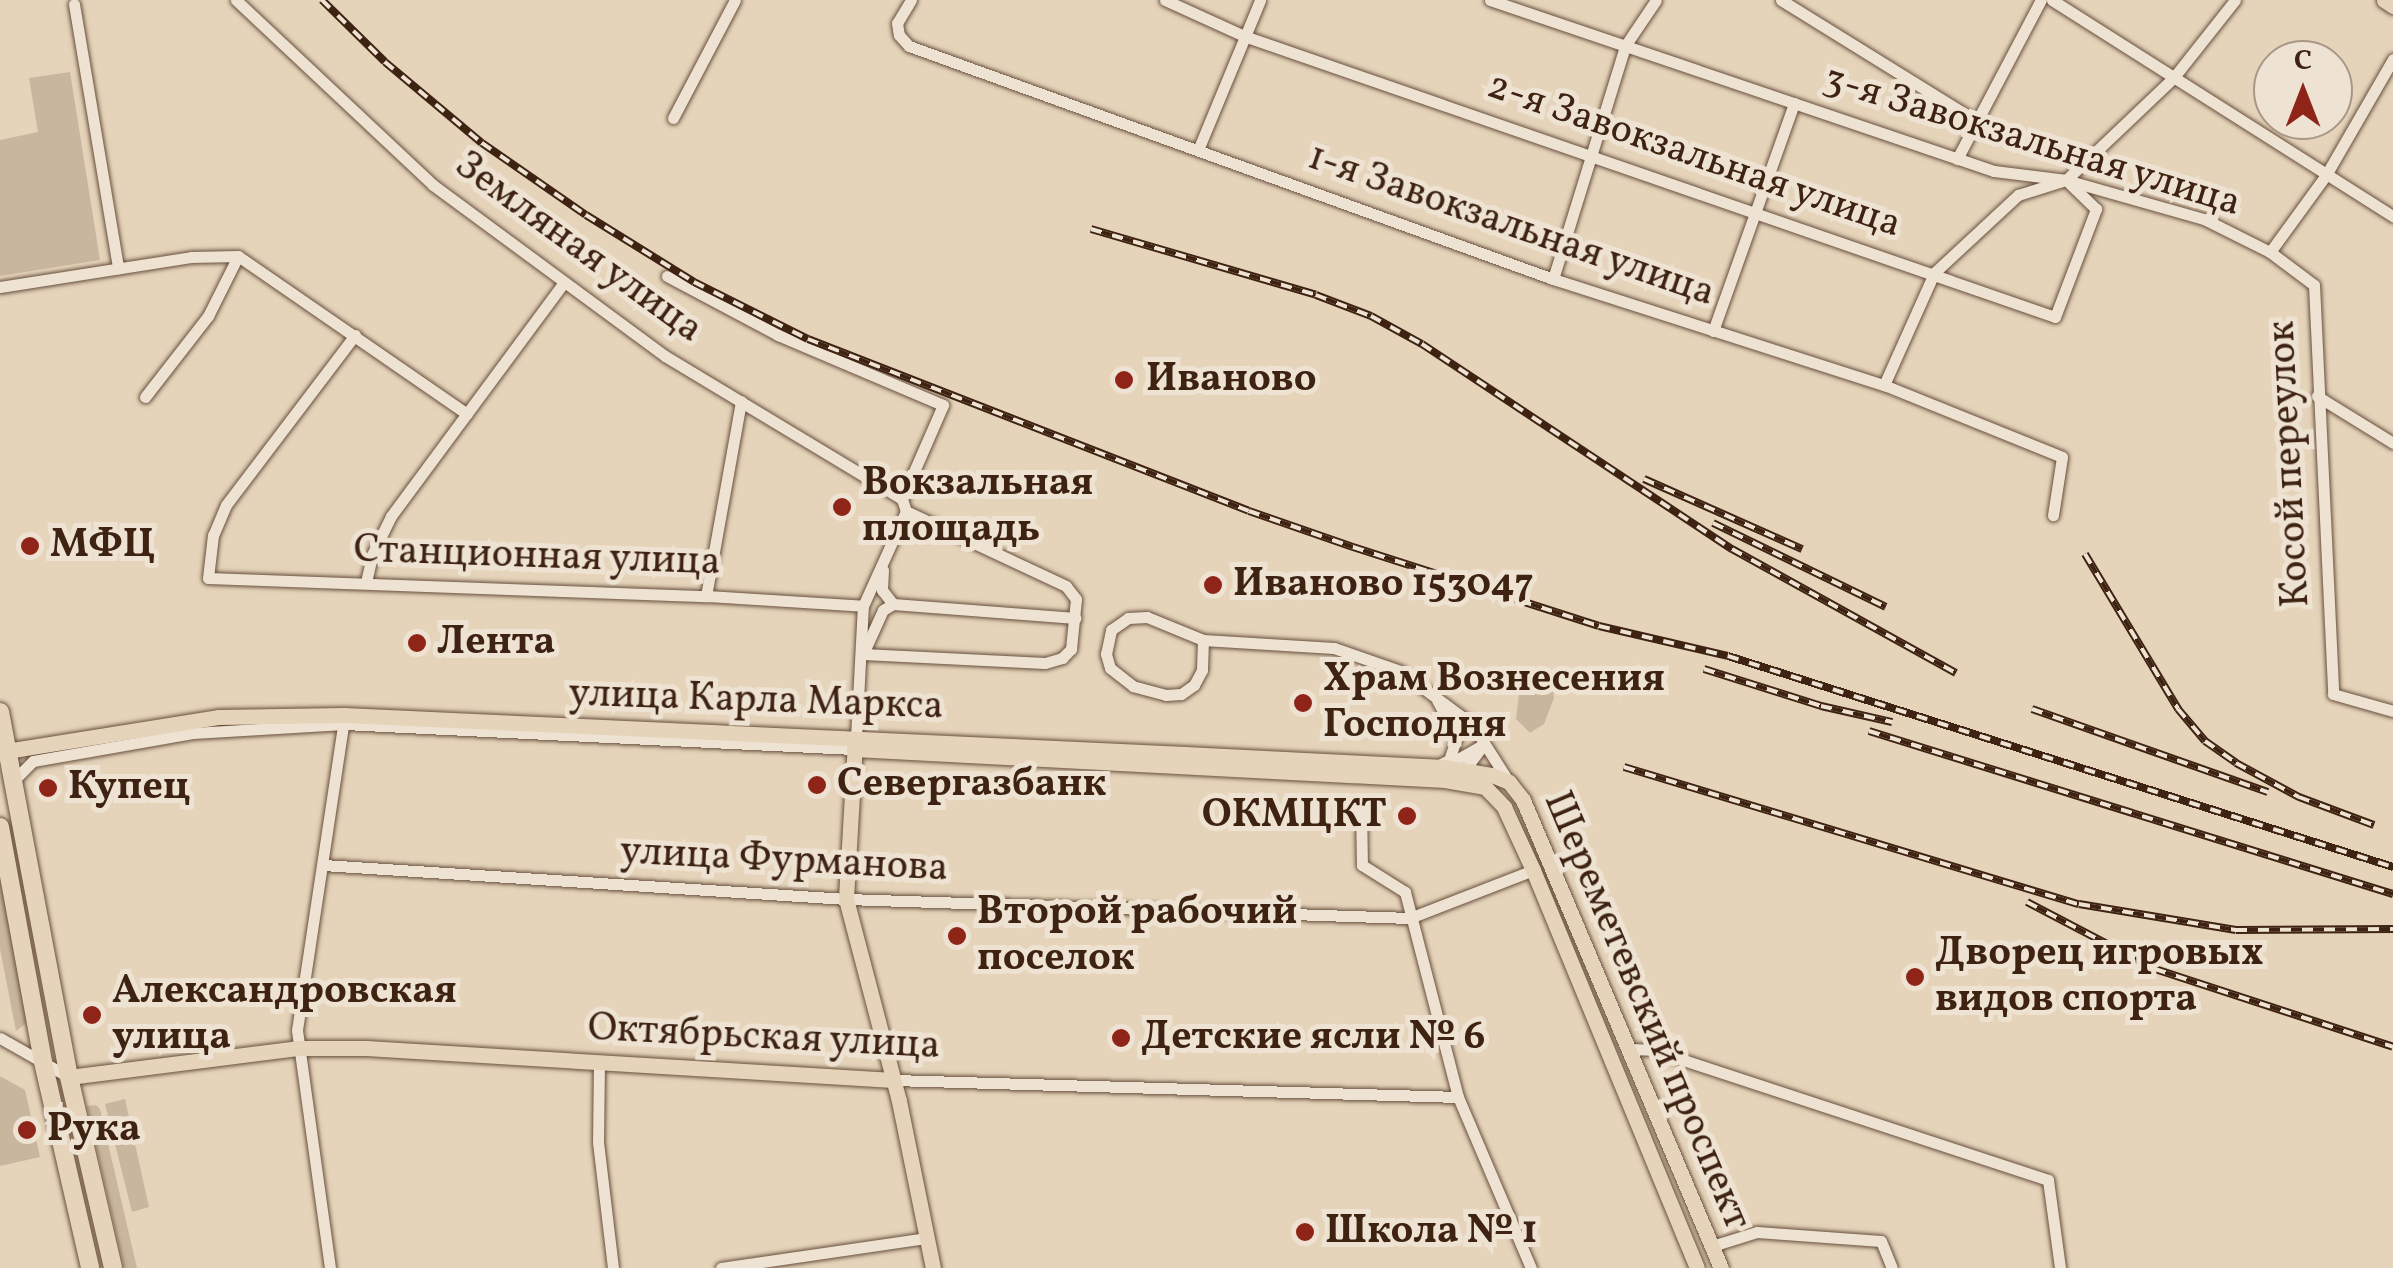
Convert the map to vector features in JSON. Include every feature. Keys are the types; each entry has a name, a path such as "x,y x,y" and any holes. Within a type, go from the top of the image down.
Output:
{"highway":[{"path":"0,712 4,752 14,780 69,1077 113,1268"},
{"path":"0,827 43,1062 90,1268"}],"main road":[{"path":"2384,0 2393,6"},
{"name":"улица Карла Маркса","path":"4,752 219,717 1466,770 1509,782"},
{"path":"855,744 846,899 892,1080 933,1268"},
{"name":"улица Карла Маркса","path":"1441,771 1498,797"},
{"name":"Шереметевский проспект","path":"1509,782 1548,854 1721,1268"},
{"name":"Шереметевский проспект","path":"1498,797 1533,870 1694,1261"},
{"name":"Октябрьская улица","path":"69,1077 297,1048 892,1080"},
{"path":"1609,1057 1630,1049"},
{"path":"1694,1261 1712,1246"}],"street":[{"name":"Земляная улица","path":"236,0 433,184 665,356 904,505"},
{"path":"674,118 736,0"},
{"name":"1-я Завокзальная улица","path":"911,0 897,23 898,35 908,46 1553,280 1884,386 2062,457 2053,515"},
{"name":"2-я Завокзальная улица","path":"1164,0 1244,36 2055,317 2096,210 2066,180"},
{"path":"1198,150 1260,0"},
{"name":"3-я Завокзальная улица","path":"1490,0 1994,171 2066,180 2204,219 2270,252"},
{"path":"1553,280 1626,46 1656,0"},
{"path":"1781,0 1978,122"},
{"path":"1957,158 2041,0"},
{"path":"2052,0 2393,216"},
{"path":"1884,386 1934,273 2018,195 2066,180 2174,76 2235,0"},
{"path":"74,4 118,268"},
{"path":"2270,252 2326,175 2393,59"},
{"path":"1713,330 1794,103"},
{"name":"Косой переулок","path":"2270,252 2314,285 2334,694 2392,708"},
{"path":"0,287 118,268 238,256 468,414"},
{"path":"145,398 208,316 238,256"},
{"path":"667,276 778,335 943,406 863,606 855,744"},
{"path":"366,582 391,516 564,282"},
{"name":"Станционная улица","path":"354,335 226,504 212,535 208,578 706,596 863,606"},
{"path":"2318,396 2393,443"},
{"path":"706,596 741,401"},
{"path":"863,654 1045,664 1062,658 1071,649 1076,599 1066,586 904,505"},
{"path":"887,551 880,580 886,599 893,604 1075,618"},
{"path":"863,654 883,610 893,604"},
{"path":"1203,640 1202,670 1194,685 1182,694 1150,692 1118,678 1106,654 1111,630 1128,618 1147,617 1203,640 1310,645 1361,654 1432,692 1472,724 1509,782"},
{"path":"1432,692 1458,737 1450,760 1441,771"},
{"path":"330,1268 297,1048 344,720"},
{"name":"улица Карла Маркса","path":"14,780 33,761 228,728 344,720"},
{"path":"1466,770 1484,744"},
{"path":"1441,771 1484,744"},
{"path":"1484,744 1498,797"},
{"path":"1361,804 1362,865 1404,892 1458,1097 1531,1268"},
{"name":"улица Фурманова","path":"323,865 846,899 1410,918 1533,870"},
{"path":"0,1038 69,1077"},
{"path":"1630,1049 1653,1050 2048,1180 2060,1268"},
{"path":"599,1062 598,1142 614,1268"},
{"name":"Октябрьская улица","path":"892,1080 1458,1097"},
{"path":"1712,1246 1757,1232 1881,1240 1892,1268"},
{"path":"722,1268 927,1238"}],"shaded area":[{"path":"70,72 100,260 0,276 0,140 38,132 29,78"},
{"path":"1528,674 1553,687 1554,698 1544,724 1530,733 1516,719 1520,685"},
{"path":"0,871 29,1021 16,1031 0,949"},
{"path":"0,1076 25,1090 40,1157 0,1166"},
{"path":"125,1099 149,1207 132,1212 105,1104"},
{"path":"96,1105 137,1268 124,1268 87,1106"}],"railway":[{"path":"322,0 385,62 482,143 586,215 694,282 808,339 1249,511 1353,547 1599,626 1728,656 2393,867"},
{"path":"1091,229 1316,295 1371,316 1422,344 1732,549 1956,673"},
{"path":"1644,479 1802,549"},
{"path":"1713,523 1886,607"},
{"path":"2085,554 2178,709 2205,741 2236,763 2299,797 2374,825"},
{"path":"1704,669 1821,706 1892,722"},
{"path":"2032,709 2268,792"},
{"path":"1869,731 2393,894"},
{"path":"1624,767 2079,904 2236,930 2393,929"},
{"path":"2027,902 2155,969 2393,1047"}],"place":[{"name":"Иваново","path":"1124,380"},
{"name":"Вокзальная площадь","path":"842,507"},
{"name":"МФЦ","path":"30,546"},
{"name":"Иваново 153047","path":"1213,585"},
{"name":"Лента","path":"417,643"},
{"name":"Храм Вознесения Господня","path":"1303,703"},
{"name":"Севергазбанк","path":"817,785"},
{"name":"Купец","path":"48,788"},
{"name":"ОКМЦКТ","path":"1407,816"},
{"name":"Второй рабочий поселок","path":"957,936"},
{"name":"Дворец игровых видов спорта","path":"1915,977"},
{"name":"Александровская улица","path":"92,1015"},
{"name":"Детские ясли № 6","path":"1121,1038"},
{"name":"Рука","path":"27,1130"},
{"name":"Школа № 1","path":"1305,1232"}]}
